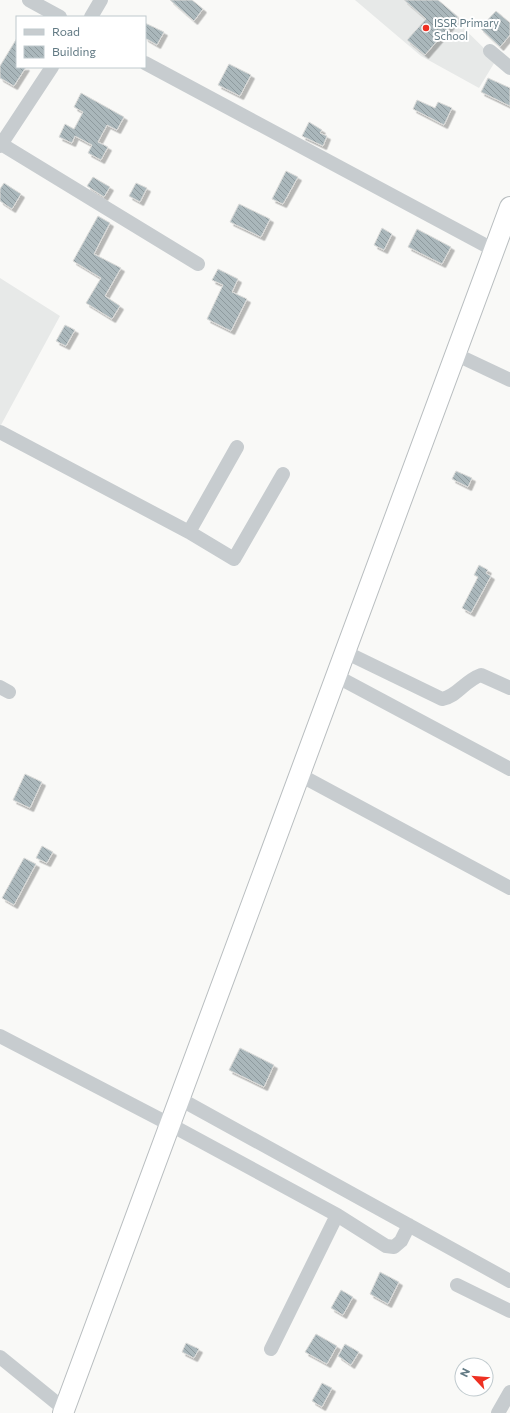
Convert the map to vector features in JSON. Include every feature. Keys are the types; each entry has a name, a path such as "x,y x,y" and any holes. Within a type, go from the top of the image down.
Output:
{"highway":[{"path":"64,1411 455,354 501,243 510,208"}],"street":[{"path":"29,0 58,16"},
{"path":"92,16 101,0"},
{"path":"490,51 510,68"},
{"path":"146,64 501,243"},
{"path":"51,68 1,145 198,264"},
{"path":"455,354 510,380"},
{"path":"0,432 189,532 234,559 283,474"},
{"path":"189,532 237,447"},
{"path":"345,652 442,699 448,698 458,691 470,679 481,675 510,688"},
{"path":"336,676 510,769"},
{"path":"300,775 510,888"},
{"path":"0,1036 171,1125 337,1215 386,1246 394,1247 401,1241 408,1225"},
{"path":"180,1099 510,1281"},
{"path":"270,1349 337,1215"},
{"path":"457,1285 510,1311"},
{"path":"0,1357 64,1411"},
{"path":"498,1413 510,1393"}],"shaded area":[{"name":"ISSR Primary School","path":"355,0 435,0 496,60 479,88 421,56"},
{"path":"0,278 60,316 1,425 0,425"}],"building":[{"path":"170,0 192,0 203,9 194,21"},
{"path":"404,0 438,0 458,17 425,55 407,40 426,19"},
{"path":"496,11 510,23 510,35 500,47 480,28"},
{"path":"146,23 164,32 157,45 146,39"},
{"path":"16,40 16,68 25,68 14,86 0,78 0,66"},
{"path":"229,64 251,75 240,96 218,85"},
{"path":"488,78 510,88 510,106 481,92"},
{"path":"81,93 124,117 117,130 107,125 98,142 108,147 101,160 88,153 92,145 75,136 72,143 59,137 65,124 74,129 83,112 74,107"},
{"path":"417,100 435,108 438,102 452,108 444,125 413,109"},
{"path":"309,122 322,130 320,133 327,136 323,146 302,136"},
{"path":"286,171 298,177 283,204 272,199"},
{"path":"93,177 110,187 104,197 87,186"},
{"path":"4,183 21,194 12,209 0,201 0,189"},
{"path":"136,183 147,188 140,202 129,196"},
{"path":"239,204 270,219 261,237 230,222"},
{"path":"98,216 110,223 94,254 121,268 105,296 120,306 112,319 86,303 101,278 73,261"},
{"path":"382,228 392,234 384,250 374,245"},
{"path":"417,229 451,247 442,264 408,247"},
{"path":"218,269 238,279 232,292 247,299 231,331 207,319 223,285 212,280"},
{"path":"65,325 75,330 66,346 56,341"},
{"path":"456,471 472,478 468,487 452,479"},
{"path":"479,565 488,570 486,573 491,576 471,613 462,608 478,577 474,575"},
{"path":"25,774 42,782 30,808 13,800"},
{"path":"42,846 53,852 47,863 36,858"},
{"path":"24,858 36,864 14,905 2,898"},
{"path":"240,1048 274,1065 264,1087 229,1070"},
{"path":"380,1272 399,1282 388,1304 370,1294"},
{"path":"341,1290 353,1297 343,1315 331,1308"},
{"path":"316,1334 337,1346 327,1364 305,1352"},
{"path":"186,1343 199,1349 194,1358 182,1352"},
{"path":"345,1344 359,1352 351,1365 338,1356"},
{"path":"322,1383 332,1388 322,1407 312,1401"}],"place":[{"name":"ISSR Primary School","path":"426,28"}]}
